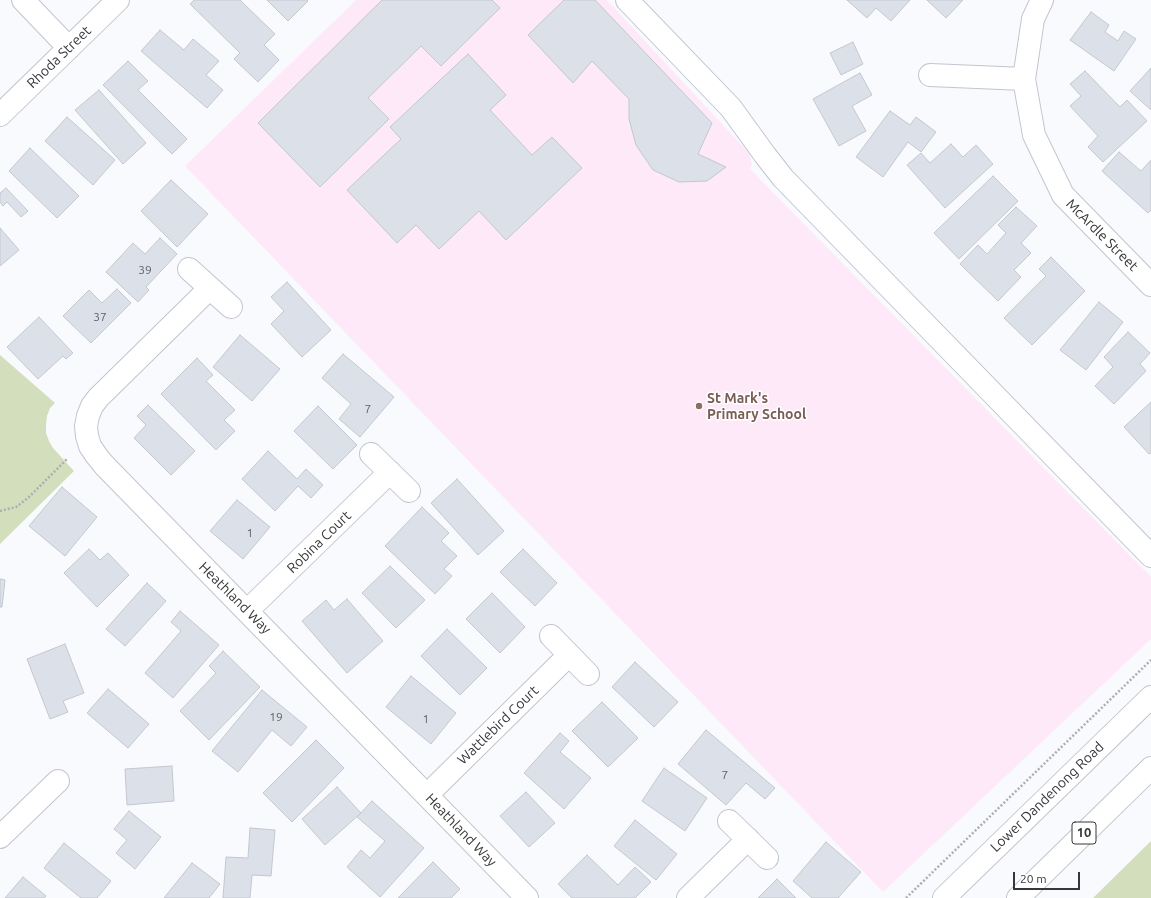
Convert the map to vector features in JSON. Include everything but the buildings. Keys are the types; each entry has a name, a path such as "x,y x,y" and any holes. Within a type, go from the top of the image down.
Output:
{"main road":[{"path":"23,0 69,48"},
{"name":"Rhoda Street","path":"0,115 118,0"},
{"path":"627,0 731,108 783,178 1151,556"},
{"name":"McArdle Street","path":"1042,0 1032,19 1024,79 1034,135 1063,195 1147,273"},
{"path":"930,76 1024,79"},
{"path":"189,269 231,307"},
{"name":"Heathland Way","path":"210,288 98,398 92,406 86,426 90,446 104,465 527,898"},
{"path":"371,454 409,491"},
{"name":"Robina Court","path":"247,611 390,472"},
{"path":"551,636 588,674"},
{"name":"Wattlebird Court","path":"427,795 569,655"},
{"name":"Lower Dandenong Road","path":"944,898 1151,697"},
{"name":"10","path":"1018,898 1151,768"},
{"path":"0,837 58,781"},
{"path":"729,821 767,858"},
{"path":"688,898 748,839"}],"path":[{"path":"0,512 16,507 28,498 67,459"},
{"path":"906,898 1151,660"}],"shaded area":[{"name":"St Mark's Primary School","path":"356,0 607,0 749,153 752,164 750,169 1151,577 1151,639 883,892 185,166"}],"green space":[{"path":"0,355 55,403 50,408 47,416 46,433 53,448 74,471 0,544"},
{"path":"1151,841 1151,898 1093,898"}],"place":[{"name":"St Mark's Primary School","path":"699,406"}]}
